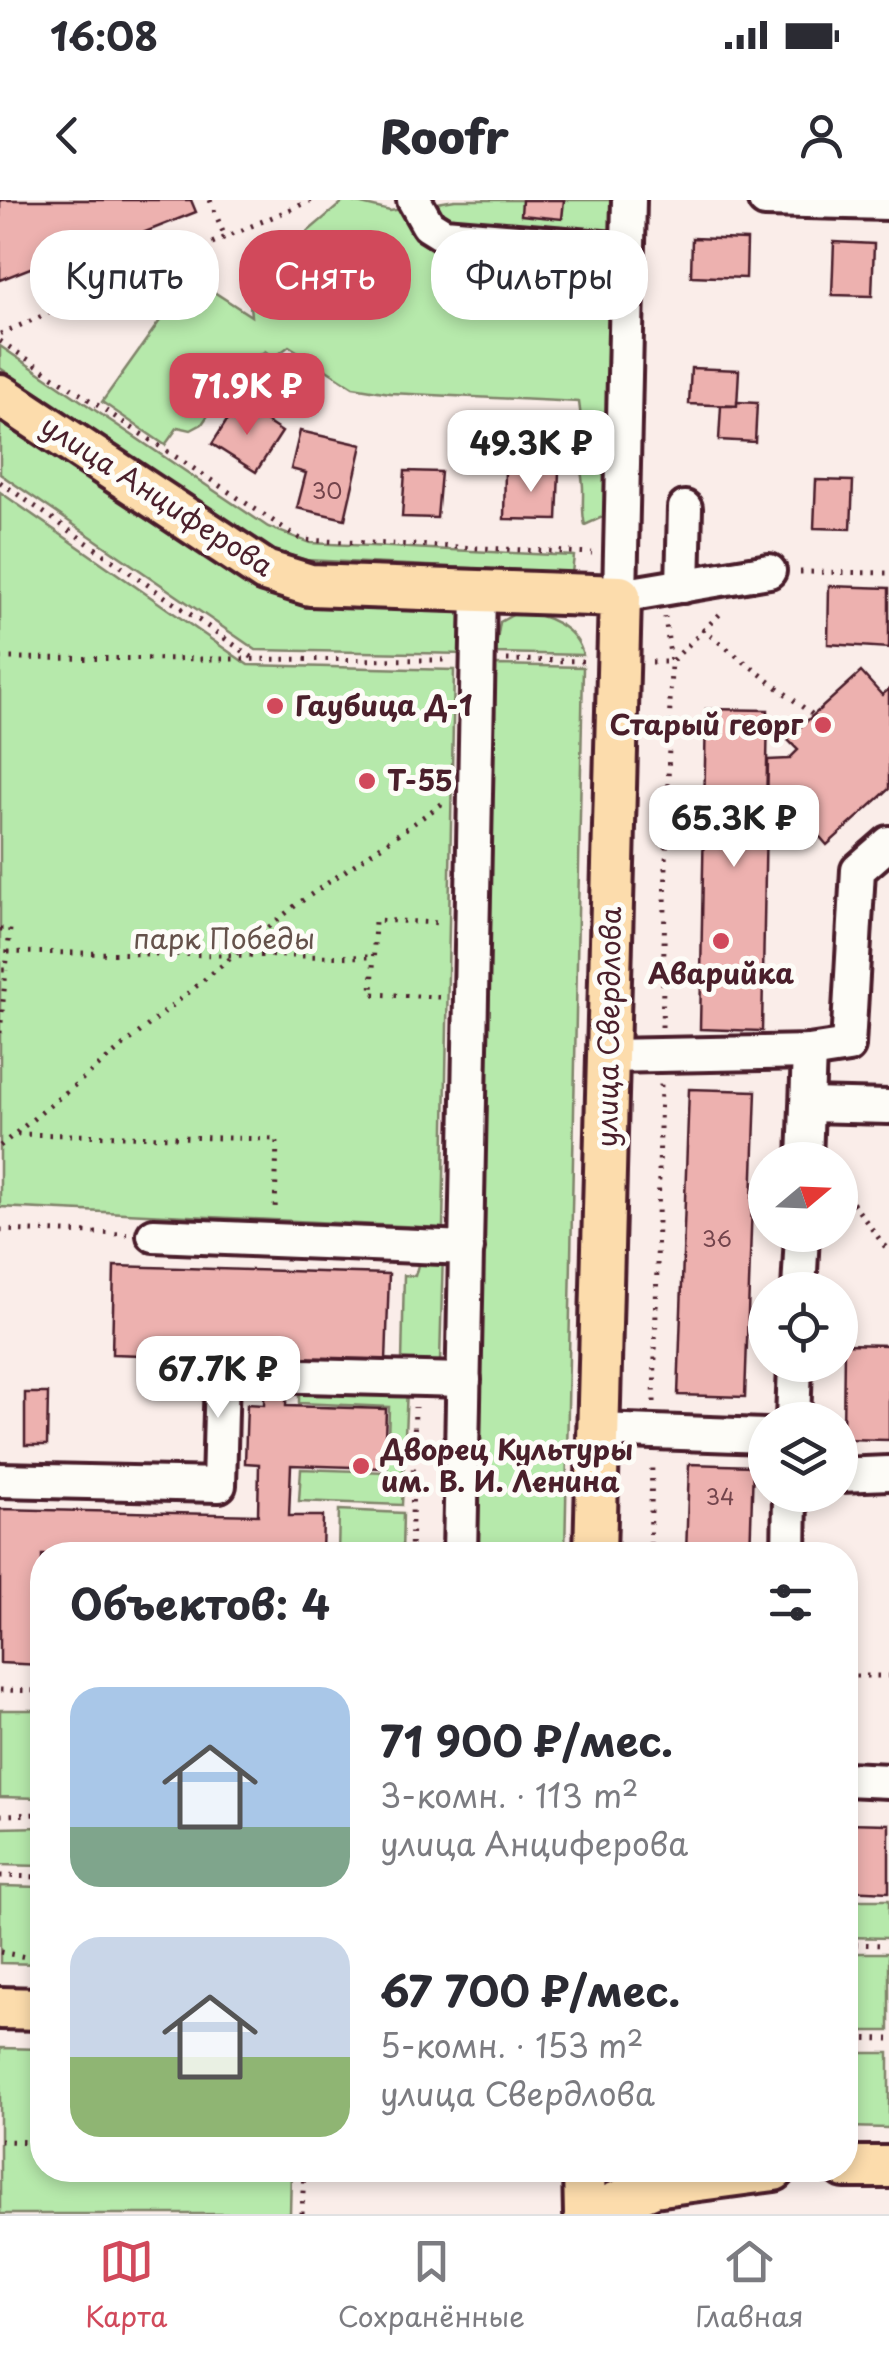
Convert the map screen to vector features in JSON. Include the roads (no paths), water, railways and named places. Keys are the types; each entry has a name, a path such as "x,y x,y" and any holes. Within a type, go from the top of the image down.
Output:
{"main road":[{"name":"улица Анциферова","path":"0,394 266,571 310,585 620,596"},
{"name":"улица Свердлова","path":"595,1542 620,596"},
{"path":"0,2008 30,2009"},
{"path":"858,2167 889,2167"},
{"path":"585,2182 587,2214 654,2186 684,2182"}],"street":[{"path":"414,200 428,225 436,230"},
{"name":"улица Свердлова","path":"628,230 629,200"},
{"path":"765,200 889,203"},
{"name":"улица Свердлова","path":"620,596 626,320"},
{"path":"683,586 685,508"},
{"path":"620,596 769,571"},
{"path":"460,1542 479,591"},
{"path":"608,1056 809,1052 848,1046 858,870 889,843"},
{"path":"807,1142 809,1052"},
{"path":"808,1105 889,1107"},
{"path":"154,1235 467,1248"},
{"path":"0,1480 219,1485 222,1374 464,1380"},
{"path":"598,1430 748,1435"},
{"path":"858,1474 889,1473"},
{"path":"789,1542 790,1512"},
{"path":"858,1779 889,1780"}],"place":[{"name":"Гаубица Д-1","path":"275,706"},
{"name":"Старый георг","path":"823,725"},
{"name":"Т-55","path":"367,781"},
{"name":"Аварийка","path":"721,941"},
{"name":"Дворец Культуры им. В. И. Ленина","path":"361,1466"}],"park label":[{"name":"парк Победы","path":"224,939"}]}
